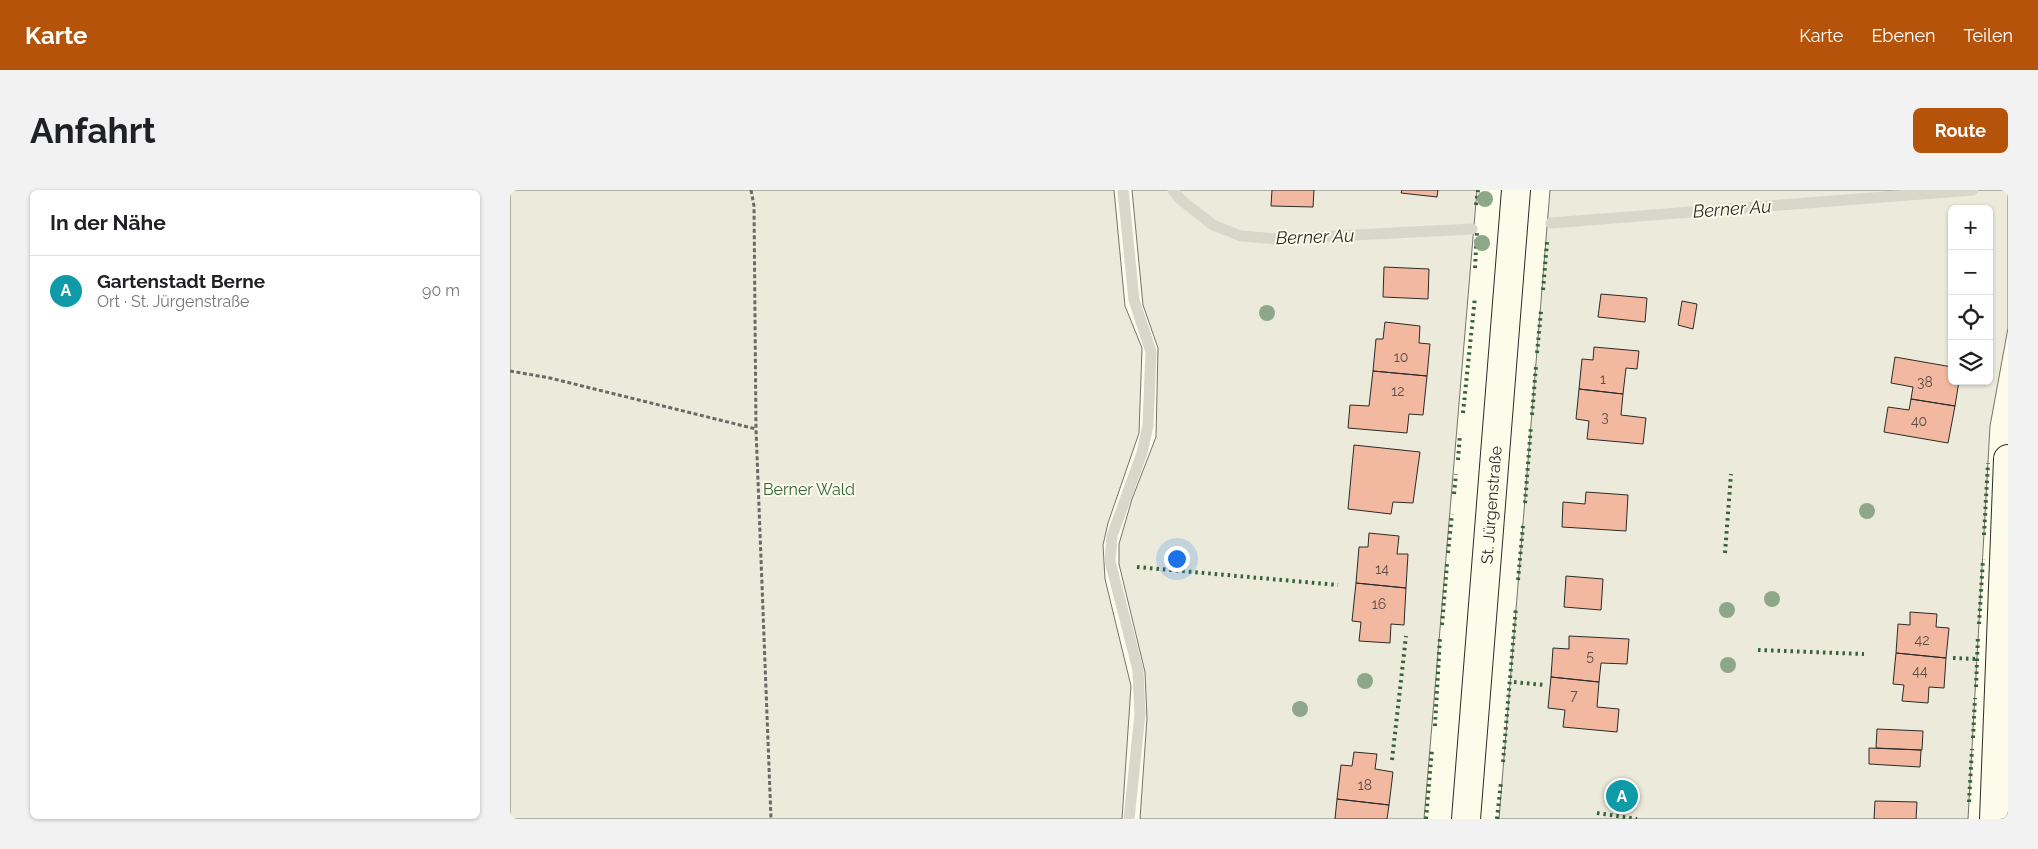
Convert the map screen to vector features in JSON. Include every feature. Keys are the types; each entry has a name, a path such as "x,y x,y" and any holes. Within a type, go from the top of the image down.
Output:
{"street":[{"name":"St. Jürgenstraße","path":"1466,819 1516,190"},
{"path":"1994,819 2008,459"}],"path":[{"path":"751,190 754,206 756,429 771,819"},
{"path":"510,371 550,378 756,429"}],"green space":[{"name":"Berner Wald","path":"510,190 1114,190 1125,306 1142,348 1139,433 1108,523 1103,545 1105,579 1131,686 1122,819 510,819"},
{"path":"1132,190 1477,190 1424,819 1140,819 1147,718 1145,672 1119,564 1119,544 1132,499 1156,437 1158,348 1143,305"},
{"path":"1550,190 2008,190 2008,328 1990,426 1968,819 1499,819"}],"building":[{"path":"1272,190 1314,190 1313,207 1271,206"},
{"path":"1402,190 1438,190 1437,197 1401,193"},
{"path":"1384,267 1429,269 1428,299 1383,297"},
{"path":"1601,294 1647,298 1645,322 1598,317"},
{"path":"1682,301 1697,304 1693,329 1678,325"},
{"path":"1385,322 1420,326 1419,343 1430,344 1427,376 1373,371 1376,339 1383,339"},
{"path":"1594,347 1639,351 1637,369 1626,368 1623,394 1579,389 1582,359 1593,360"},
{"path":"1895,357 1948,366 1948,385 1958,385 1955,406 1911,399 1913,387 1891,383"},
{"path":"1373,371 1427,376 1423,415 1409,414 1407,433 1348,428 1350,405 1369,406"},
{"path":"1579,389 1623,394 1621,415 1646,418 1643,444 1587,439 1589,421 1576,419"},
{"path":"1911,399 1955,406 1948,443 1884,432 1888,407 1909,410"},
{"path":"1354,445 1420,452 1413,503 1393,502 1391,514 1348,509"},
{"path":"1586,492 1628,495 1626,531 1562,527 1563,502 1585,504"},
{"path":"1369,533 1399,536 1397,554 1408,554 1406,588 1356,583 1359,547 1368,547"},
{"path":"1566,576 1603,579 1601,610 1564,607"},
{"path":"1356,583 1406,588 1404,625 1391,624 1390,643 1359,641 1361,622 1352,621"},
{"path":"1910,612 1937,614 1936,627 1949,628 1946,658 1896,653 1898,624 1910,625"},
{"path":"1569,636 1629,639 1627,664 1601,663 1599,682 1551,677 1553,648 1569,649"},
{"path":"1896,653 1946,658 1944,688 1929,687 1928,703 1902,701 1904,685 1893,684"},
{"path":"1551,677 1599,682 1597,707 1619,709 1617,732 1563,727 1565,710 1548,708"},
{"path":"1877,729 1923,731 1922,750 1876,748"},
{"path":"1869,748 1921,750 1920,767 1869,764"},
{"path":"1354,752 1377,754 1375,769 1393,772 1389,805 1337,799 1341,765 1352,766"},
{"path":"1337,799 1389,805 1387,819 1335,819"},
{"path":"1875,801 1917,802 1916,819 1874,819"}],"waterway":[{"path":"1123,190 1134,300 1151,352 1148,425 1142,453 1112,536 1110,561 1138,670 1140,714 1129,819"},
{"name":"Berner Au","path":"1173,190 1180,199 1213,225 1241,236 1277,239 1472,229"},
{"name":"Berner Au","path":"1551,223 1973,190"}],"hedge":[{"path":"1476,205 1478,190"},
{"path":"1475,268 1477,230"},
{"path":"1543,290 1547,242"},
{"path":"1463,413 1475,297"},
{"path":"1537,353 1541,311"},
{"path":"1532,415 1536,366"},
{"path":"1525,503 1531,426"},
{"path":"1458,460 1460,434"},
{"path":"1984,535 1988,463"},
{"path":"1454,494 1456,474"},
{"path":"1725,553 1731,474"},
{"path":"1448,553 1452,514"},
{"path":"1518,580 1523,526"},
{"path":"1979,624 1983,559"},
{"path":"1442,625 1447,564"},
{"path":"1137,567 1338,585"},
{"path":"1503,762 1516,607"},
{"path":"1976,687 1978,635"},
{"path":"1392,760 1406,636"},
{"path":"1435,726 1440,637"},
{"path":"1758,650 1864,654"},
{"path":"1953,658 1977,659"},
{"path":"1514,682 1544,685"},
{"path":"1973,738 1975,698"},
{"path":"1426,819 1432,749"},
{"path":"1969,802 1972,749"},
{"path":"1497,819 1501,782"},
{"path":"1597,813 1637,819"}],"place":[{"name":"Gartenstadt Berne","path":"1622,796"}]}
